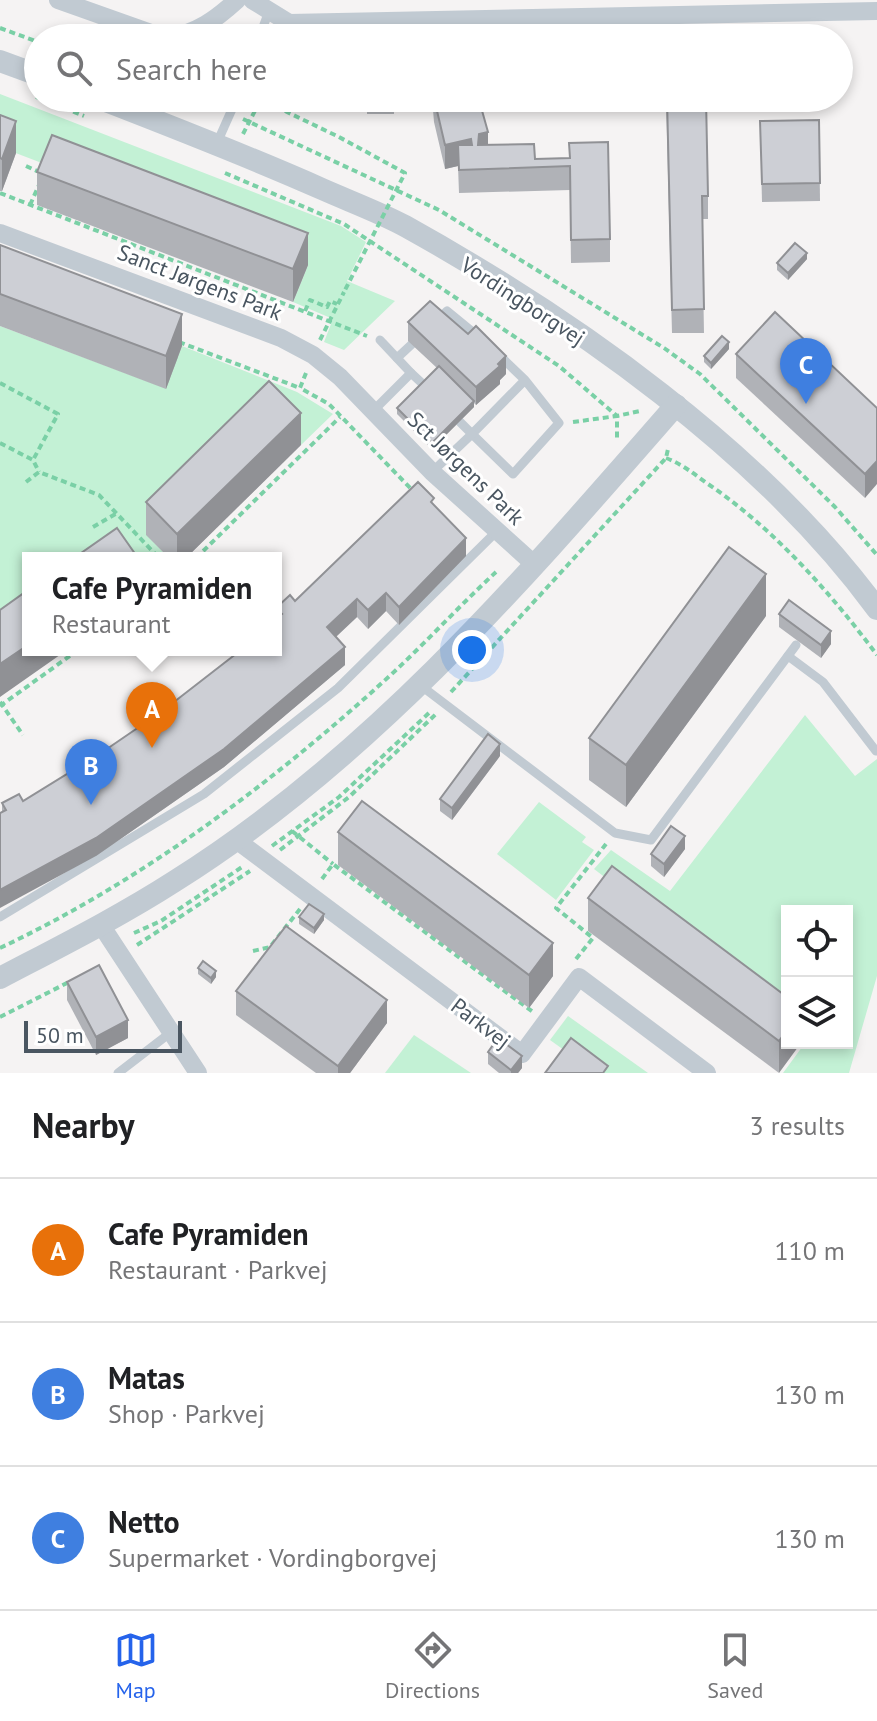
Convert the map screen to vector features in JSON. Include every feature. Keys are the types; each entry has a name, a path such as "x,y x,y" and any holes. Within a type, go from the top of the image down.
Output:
{"street":[{"path":"58,0 127,24"},
{"path":"210,24 237,0"},
{"path":"252,0 289,23 452,20 657,8 877,11"},
{"path":"452,20 453,0"},
{"path":"0,61 24,78"},
{"name":"Vordingborgvej","path":"107,112 225,147 404,226 548,314 676,405 783,500 877,609"},
{"name":"Sanct Jørgens Park","path":"0,233 281,338 313,355 370,408"},
{"path":"0,978 101,925 177,880 334,762 420,685 535,565 676,405"},
{"name":"Sct Jørgens Park","path":"370,408 432,472 535,565"},
{"name":"Parkvej","path":"235,839 522,1054 579,977"},
{"path":"101,925 198,1073"},
{"path":"579,977 707,1073"}],"lane":[{"path":"264,24 269,11"},
{"path":"225,147 234,112"},
{"path":"434,323 447,311 525,380 559,423 513,474 460,422"},
{"path":"380,340 425,386"},
{"path":"397,358 412,344"},
{"path":"370,408 411,373"},
{"path":"432,472 525,380"},
{"path":"0,917 204,794 338,688 496,532"},
{"path":"420,685 615,833 651,840 796,645"},
{"path":"788,656 823,682 876,751"},
{"path":"118,1073 170,1033"}],"path":[{"path":"0,28 24,37"},
{"path":"225,147 250,112"},
{"path":"288,112 405,173 329,321 300,388"},
{"path":"26,166 43,173 30,205"},
{"path":"220,171 344,224 559,366 617,416"},
{"path":"0,193 380,340"},
{"path":"305,311 310,300 327,307 330,301 338,305"},
{"path":"172,340 300,388 329,404 424,501"},
{"path":"0,383 58,414 33,460"},
{"path":"559,423 676,405"},
{"path":"202,552 340,417"},
{"path":"0,443 33,460 39,472 99,495 153,552"},
{"path":"666,458 679,463 744,508 827,593 877,655"},
{"path":"26,482 39,472"},
{"path":"93,527 117,513"},
{"path":"476,552 496,572"},
{"path":"23,735 1,704 69,656"},
{"path":"121,955 264,861 349,797 445,704"},
{"path":"292,831 534,1013 543,1001"},
{"path":"579,977 571,965 593,938 556,908 615,833"},
{"path":"253,951 270,947 333,864"},
{"path":"0,1017 81,976"}],"green space":[{"path":"0,94 24,103 24,112 46,112 341,226 366,242 347,281 395,301 344,350 324,342 333,319 293,302 308,265 0,147"},
{"path":"0,326 165,388 182,346 297,392 333,414 301,445 270,414 146,534 163,552 22,552 22,627 0,643"},
{"path":"805,715 855,776 877,759 877,976 849,1073 783,1073 801,1049 853,1049 853,905 781,905 781,1011 594,869 611,850 670,891"},
{"path":"539,802 586,837 582,842 594,850 556,900 497,854"},
{"path":"568,1016 648,1073 596,1073 550,1040"},
{"path":"414,1035 471,1073 385,1073"}],"building":[{"path":"437,112 482,112 488,132 479,134 478,145 534,144 535,159 570,158 569,143 608,142 610,239 571,240 570,166 459,170 458,145 472,145 471,139 445,145"},
{"path":"667,112 706,112 708,196 702,196 704,309 672,310"},
{"path":"0,115 16,121 2,159 0,158"},
{"path":"819,120 820,183 762,184 760,121"},
{"path":"52,135 308,233 293,269 37,172"},
{"path":"795,243 807,253 788,273 777,263"},
{"path":"0,245 182,314 166,356 0,294"},
{"path":"430,301 468,334 476,326 506,356 498,364 500,366 476,387 408,322"},
{"path":"775,312 877,408 877,461 865,474 736,354"},
{"path":"722,336 729,342 711,363 704,356"},
{"path":"439,366 474,401 432,443 397,408"},
{"path":"269,381 301,413 177,534 146,502"},
{"path":"418,482 434,498 431,502 466,538 399,607 386,593 368,610 357,599 327,627 345,647 224,749 96,838 0,890 0,813 6,810 2,803 19,794 23,801 101,753 158,714 153,706 168,696 174,702 233,656 282,656 282,602 290,595 295,601"},
{"path":"117,528 134,552 83,552"},
{"path":"729,547 766,574 626,765 589,738"},
{"path":"22,594 22,649 0,664 0,610"},
{"path":"789,600 831,631 821,645 779,614"},
{"path":"488,734 500,744 452,808 440,799"},
{"path":"362,801 553,943 529,975 338,832"},
{"path":"671,826 685,836 664,864 651,854"},
{"path":"612,866 781,993 779,1041 588,898"},
{"path":"309,904 324,914 314,928 299,917"},
{"path":"286,926 387,1000 338,1066 236,991"},
{"path":"203,961 216,971 211,978 198,968"},
{"path":"99,965 128,1020 96,1037 67,982"},
{"path":"498,1038 522,1056 511,1070 488,1052"},
{"path":"571,1038 608,1066 603,1073 545,1073"}],"place":[{"name":"Netto","path":"806,404"},
{"name":"Cafe Pyramiden","path":"152,748"},
{"name":"Matas","path":"91,805"}]}
